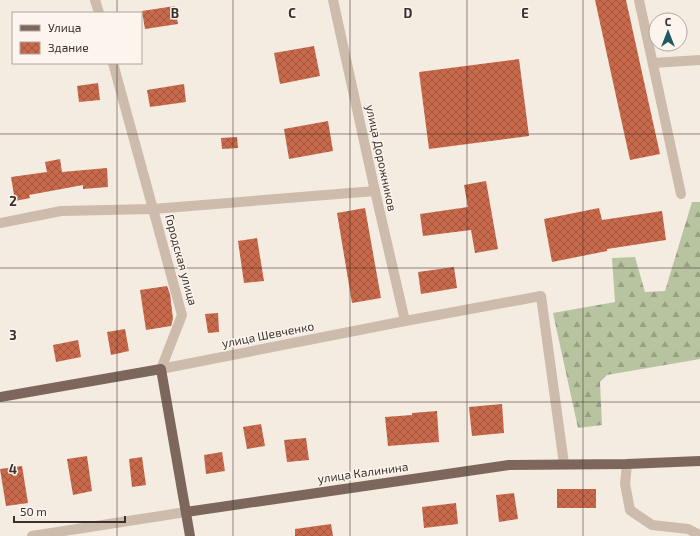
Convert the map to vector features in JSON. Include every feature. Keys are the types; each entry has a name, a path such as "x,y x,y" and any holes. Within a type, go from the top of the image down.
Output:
{"main road":[{"name":"улица Шевченко","path":"0,397 161,369"},
{"path":"161,369 190,536"},
{"name":"улица Калинина","path":"186,512 509,465 627,464 700,461"}],"street":[{"path":"95,0 99,12"},
{"name":"улица Дорожников","path":"333,0 405,321"},
{"path":"639,0 681,194"},
{"path":"653,63 700,60"},
{"name":"Городская улица","path":"113,64 182,315 161,369"},
{"path":"0,223 62,211 153,209 375,191"},
{"name":"улица Шевченко","path":"161,369 405,321 542,296 564,464"},
{"path":"627,464 625,484 630,510 652,525 688,529 700,535"},
{"name":"улица Калинина","path":"32,536 186,512"}],"green space":[{"path":"692,202 700,202 700,359 607,375 600,382 602,425 578,428 553,313 615,302 612,258 635,257 645,292 665,291"}],"building":[{"path":"595,0 626,0 660,154 630,160"},
{"path":"175,6 178,24 145,29 142,11"},
{"path":"314,46 320,76 280,84 274,53"},
{"path":"519,59 529,136 429,149 419,72"},
{"path":"98,83 100,100 79,102 77,86"},
{"path":"184,84 186,102 150,107 147,90"},
{"path":"328,121 333,151 289,159 284,129"},
{"path":"237,137 238,148 222,149 221,138"},
{"path":"60,159 62,172 107,168 108,187 83,189 83,185 29,195 30,198 15,201 11,177 47,172 45,162"},
{"path":"486,181 498,249 475,253 471,230 423,236 420,214 468,207 464,185"},
{"path":"365,208 381,298 352,303 337,213"},
{"path":"599,208 602,220 662,211 666,240 607,249 607,251 552,262 544,219"},
{"path":"257,238 264,281 244,283 238,241"},
{"path":"454,267 457,288 421,294 418,272"},
{"path":"167,286 170,294 173,319 171,326 146,330 140,290"},
{"path":"218,313 219,332 208,333 205,314"},
{"path":"125,329 129,351 111,355 107,332"},
{"path":"78,340 81,357 56,362 53,345"},
{"path":"502,404 504,433 472,436 469,407"},
{"path":"437,411 439,442 388,446 385,417"},
{"path":"261,424 265,446 247,449 243,427"},
{"path":"306,438 309,460 287,462 284,440"},
{"path":"222,452 225,471 206,474 204,455"},
{"path":"87,456 92,491 73,495 67,459"},
{"path":"142,457 146,485 132,487 129,459"},
{"path":"22,466 28,503 6,506 0,469"},
{"path":"557,489 596,489 596,508 557,508"},
{"path":"514,493 518,519 499,522 496,495"},
{"path":"456,503 458,524 424,528 422,507"},
{"path":"331,524 333,536 295,536 295,529"}]}
